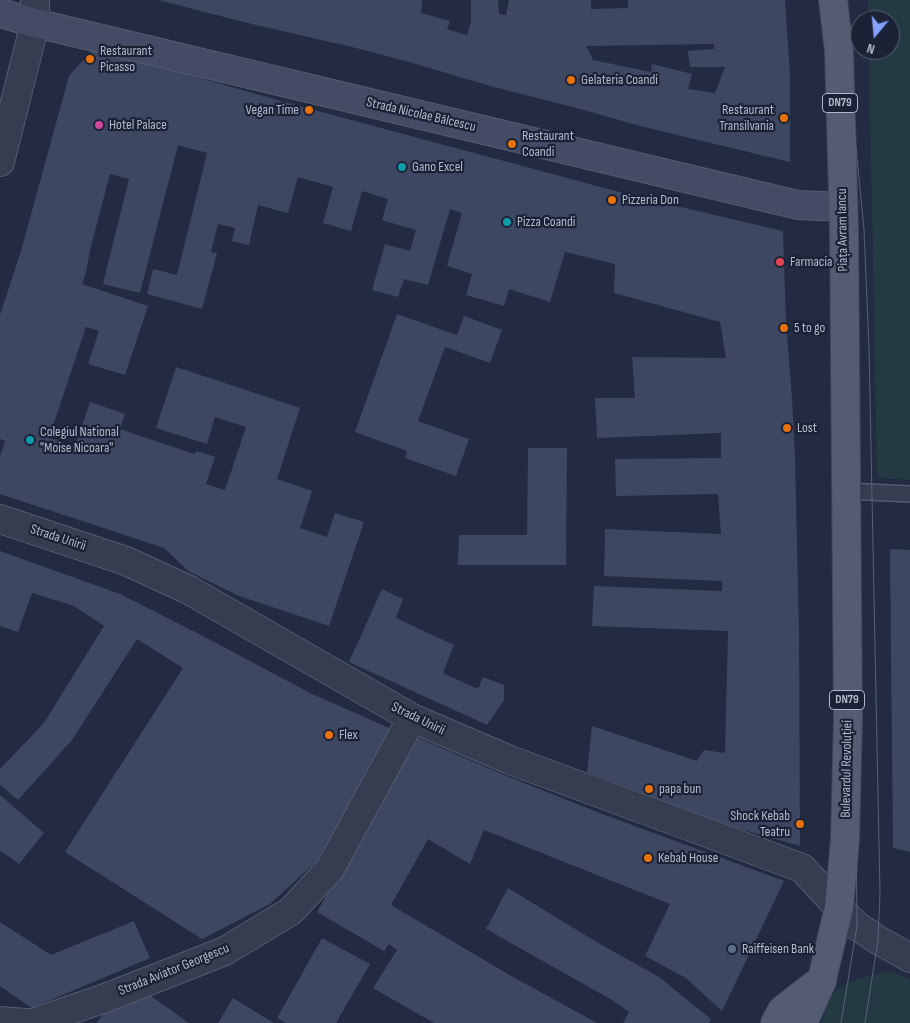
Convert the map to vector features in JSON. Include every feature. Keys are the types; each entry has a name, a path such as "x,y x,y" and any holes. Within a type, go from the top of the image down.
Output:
{"main road":[{"name":"Piața Avram Iancu","path":"833,0 839,51 843,207 846,491"},
{"name":"Strada Nicolae Bălcescu","path":"0,13 35,11 798,205 843,207"},
{"name":"Bulevardul Revoluției","path":"803,1023 822,979 839,908 845,840 847,764 846,491"},
{"path":"775,1023 782,1010 822,979"}],"street":[{"path":"0,162 35,11"},
{"name":"Strada Unirii","path":"0,519 126,561 189,590 412,718 510,760 802,868 858,926 910,958"},
{"name":"Strada Aviator Georgescu","path":"33,1023 108,997 225,951 291,911 330,868 412,718"},
{"path":"0,1021 26,1023"}],"lane":[{"path":"846,491 910,494"}],"shaded area":[{"path":"868,0 910,0 910,480 877,478 869,60 900,60 900,10 868,10"},
{"path":"891,972 910,980 910,1023 821,1023 831,998 841,987 862,978"}],"building":[{"path":"158,0 422,0 421,13 450,21 447,29 467,35 471,21 471,0 498,0 499,14 506,15 509,0 591,0 591,9 628,8 628,0 785,0 790,74 790,162 640,126 356,48","holes":["714,44 714,49 688,51 690,67 725,67 715,93 688,89 692,74 652,64 651,72 593,60 586,46"]},
{"path":"94,48 288,103 638,197 783,231 786,320 795,456 799,633 800,846 723,824 587,772 592,726 697,761 704,750 725,753 728,631 592,626 594,586 722,591 722,581 604,576 605,529 721,534 718,494 616,496 615,459 721,458 721,433 597,438 595,398 635,398 632,357 726,358 720,322 614,293 615,264 565,252 550,302 509,289 504,306 466,295 472,274 447,266 462,213 450,209 428,285 404,279 398,297 372,290 385,244 410,251 416,230 382,220 388,199 362,191 351,231 323,223 333,187 298,177 288,213 258,205 249,245 232,241 235,228 218,224 211,252 217,253 202,309 147,294 153,269 177,275 207,153 178,145 140,293 103,284 129,179 110,174 82,284 148,306 125,375 88,364 99,331 86,327 49,438 75,446 90,402 125,414 120,429 195,454 196,451 215,457 206,484 225,490 246,427 215,417 207,444 156,428 176,367 300,408 277,479 312,491 300,528 327,537 335,513 364,522 329,626 239,596 188,571 164,548 0,494 0,457 5,441 0,439 0,315 21,251 69,76"},
{"path":"397,314 457,335 464,316 502,330 490,363 445,347 418,421 469,439 456,476 405,458 407,451 355,432"},
{"path":"528,448 567,448 566,565 458,565 459,535 527,535"},
{"path":"890,549 910,550 910,852 893,848"},
{"path":"0,551 120,594 312,694 394,730 317,861 270,904 202,939 65,852 183,668 137,639 72,740 18,800 0,785 0,769 44,723 104,626 74,606 32,593 18,632 0,626"},
{"path":"382,589 403,599 396,618 454,645 443,673 478,689 483,677 504,685 504,700 487,725 349,662"},
{"path":"416,737 504,775 605,815 784,881 722,1011 686,978 645,956 670,904 484,830 470,864 428,839 391,905 513,977 597,1023 434,1023 373,988 397,950 389,944 384,951 317,912"},
{"path":"0,795 44,833 19,864 1,851 0,853"},
{"path":"508,888 600,944 659,977 711,1019 709,1023 623,1023 629,1012 612,1000 486,929"},
{"path":"134,921 150,958 32,1008 0,986 0,922 51,955"},
{"path":"322,938 370,964 336,1023 286,1023 277,1018"},
{"path":"147,993 189,1023 97,1023 109,1004"},
{"path":"233,998 274,1023 218,1023"}],"tram line":[{"path":"826,0 852,229 857,926 841,1023"},
{"path":"842,0 864,230 869,348 880,893 878,940 865,1023"}],"place":[{"name":"Restaurant Picasso","path":"90,59"},
{"name":"Gelateria Coandi","path":"571,80"},
{"name":"Vegan Time","path":"309,110"},
{"name":"Restaurant Transilvania","path":"784,118"},
{"name":"Hotel Palace","path":"99,125"},
{"name":"Restaurant Coandi","path":"512,144"},
{"name":"Gano Excel","path":"402,167"},
{"name":"Pizzeria Don","path":"612,200"},
{"name":"Pizza Coandi","path":"507,222"},
{"name":"Farmacia","path":"780,262"},
{"name":"5 to go","path":"784,328"},
{"name":"Lost","path":"787,428"},
{"name":"Colegiul National \"Moise Nicoara\"","path":"30,440"},
{"name":"Flex","path":"329,735"},
{"name":"papa bun","path":"649,789"},
{"name":"Shock Kebab Teatru","path":"800,824"},
{"name":"Kebab House","path":"648,858"},
{"name":"Raiffeisen Bank","path":"732,949"}]}
